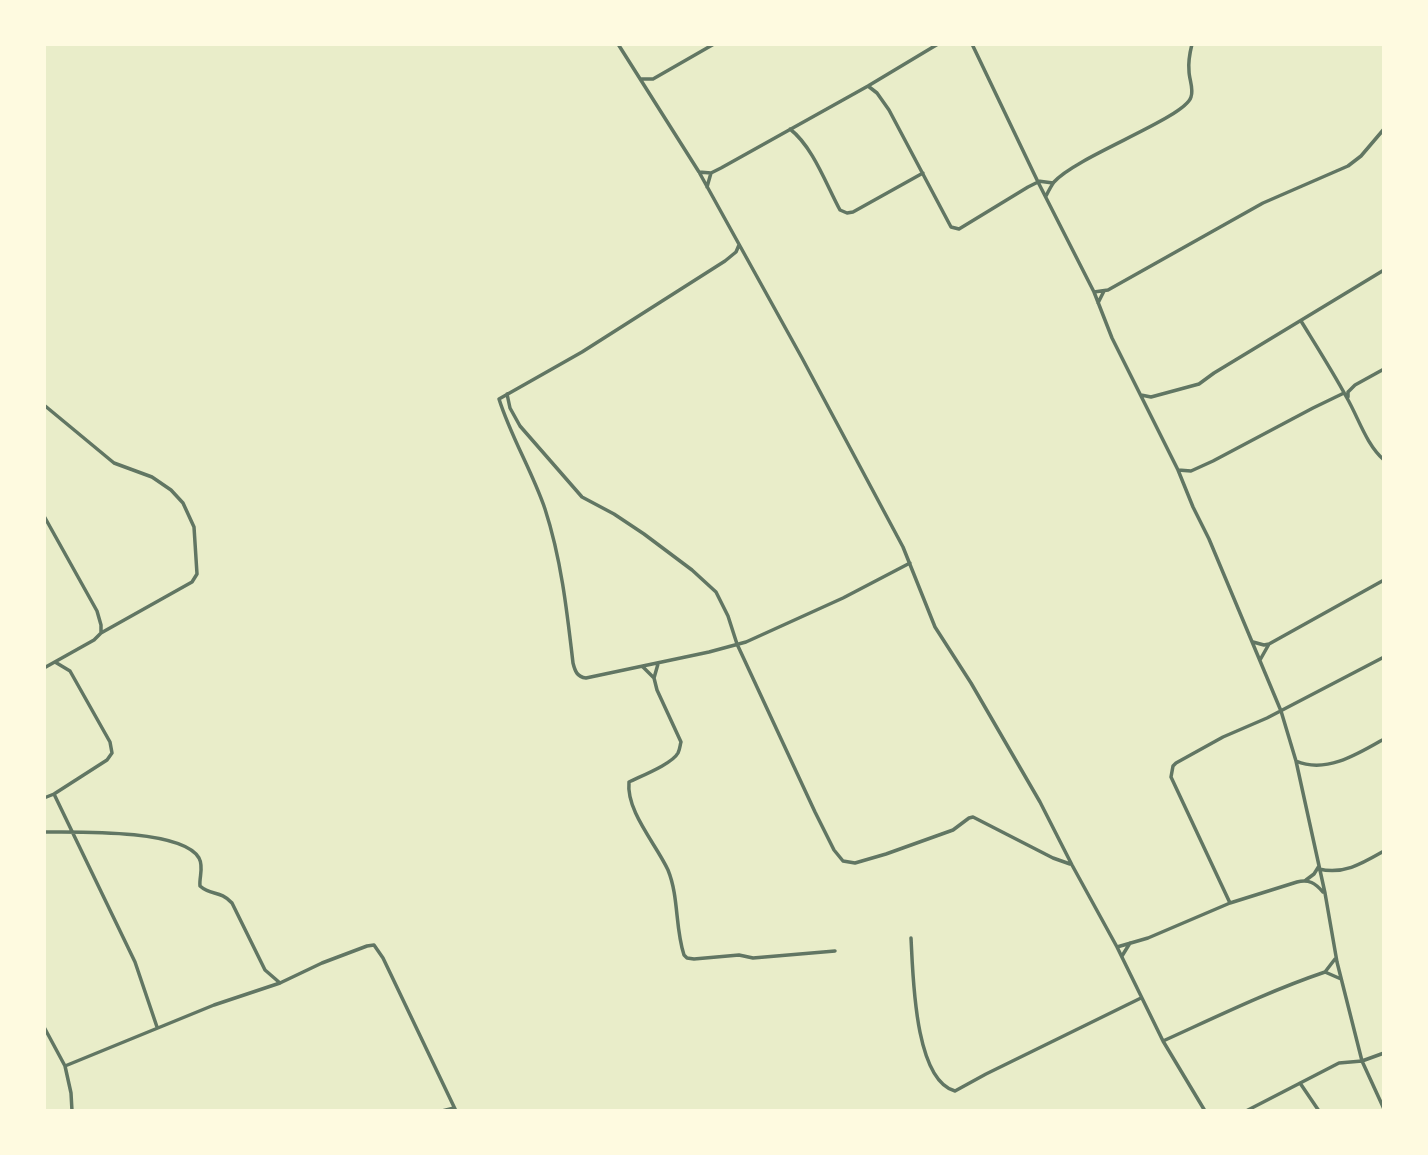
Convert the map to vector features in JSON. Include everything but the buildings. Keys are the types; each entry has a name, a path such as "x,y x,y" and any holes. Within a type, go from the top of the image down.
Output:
{"street":[{"path":"618,44 699,172 903,547 935,627 1040,802 1122,956 1163,1041 1205,1111"},
{"path":"641,79 653,79 714,44"},
{"path":"699,172 711,173 938,44"},
{"path":"972,44 1178,470 1281,711 1296,761 1336,957 1362,1061 1384,1109"},
{"path":"1046,196 1053,183 1066,172 1185,107 1192,95 1189,71 1192,44"},
{"path":"650,95 653,79"},
{"path":"868,86 877,93 889,110 951,227 959,229 1038,182 1053,183"},
{"path":"790,129 808,148 840,210 847,213 923,173"},
{"path":"1094,292 1104,291 1263,203 1348,166 1384,130"},
{"path":"707,187 711,173"},
{"path":"739,245 736,252 725,261 582,352 499,399 545,510 563,585 574,669 580,677 586,678 727,647 760,637 910,563"},
{"path":"1140,394 1151,397 1199,384 1384,270"},
{"path":"1098,303 1104,291"},
{"path":"1301,321 1348,399 1368,440 1384,460"},
{"path":"1348,399 1348,392 1355,385 1384,369"},
{"path":"1178,470 1191,471 1213,461 1344,393"},
{"path":"507,394 510,408 520,426 582,497 644,534 716,592 728,616 737,644 815,812 834,849 843,860 855,863 886,854 953,830 973,817 1072,865"},
{"path":"1145,405 1151,397"},
{"path":"44,405 114,463 152,477 183,503 194,527 197,574 192,582 44,668"},
{"path":"44,516 97,611 101,633"},
{"path":"1253,642 1269,644 1384,580"},
{"path":"727,647 734,634"},
{"path":"1260,660 1269,644"},
{"path":"1230,903 1171,777 1176,763 1384,657"},
{"path":"44,798 107,761 112,753 110,742 70,671 55,662"},
{"path":"658,663 654,678 657,690 681,741 680,748 678,755 671,760 629,782 628,791 671,880 684,955 694,959 739,955 753,958 835,951"},
{"path":"642,667 654,678"},
{"path":"1296,761 1307,766 1325,765 1353,757 1384,739"},
{"path":"54,794 135,962 157,1027"},
{"path":"44,832 132,834 178,845 193,852 201,862 200,886 225,896 232,903 265,970 280,983"},
{"path":"1319,868 1332,872 1342,870 1384,850"},
{"path":"1117,947 1230,903 1306,880 1319,868"},
{"path":"1306,880 1316,884 1325,894"},
{"path":"911,937 920,1035 935,1074 943,1085 955,1091 1141,998"},
{"path":"1122,956 1130,943"},
{"path":"65,1066 157,1027 280,983 322,963 374,945 383,958 455,1110 442,1111"},
{"path":"1163,1041 1325,972 1336,957"},
{"path":"1325,972 1341,979"},
{"path":"44,1027 65,1066 72,1111"},
{"path":"1246,1111 1339,1063 1362,1061 1384,1053"},
{"path":"1300,1083 1319,1111"}]}
